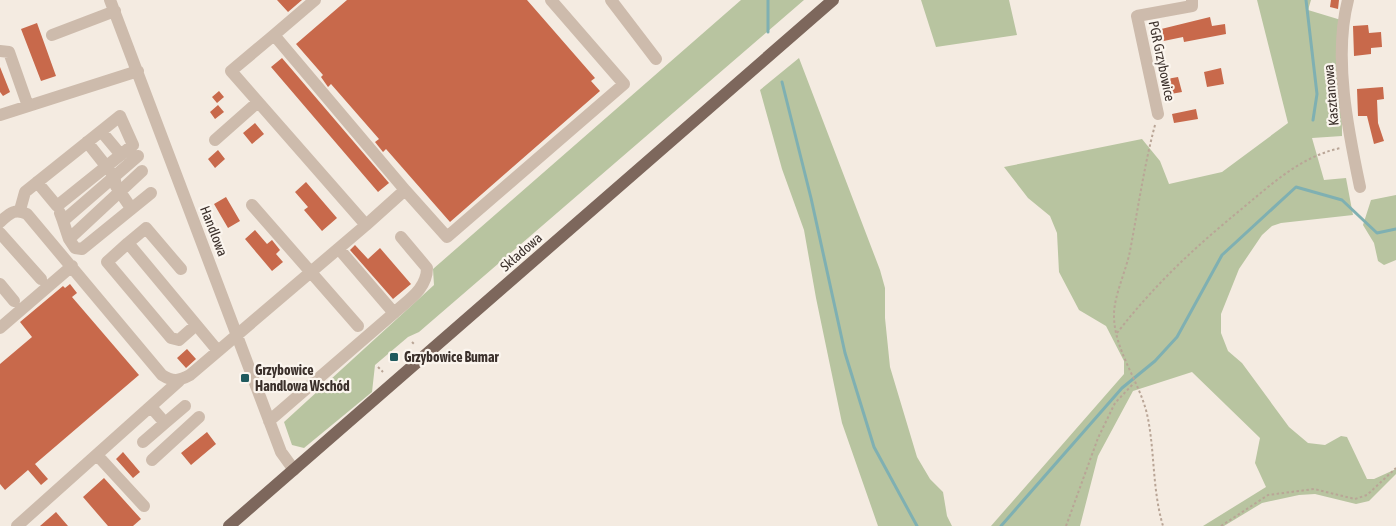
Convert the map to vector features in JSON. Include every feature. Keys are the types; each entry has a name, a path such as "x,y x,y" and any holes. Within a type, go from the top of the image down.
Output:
{"main road":[{"name":"Składowa","path":"229,526 834,0"}],"street":[{"path":"315,0 231,71 366,225"},
{"path":"274,35 447,237 624,84 551,0"},
{"path":"611,0 656,59"},
{"name":"PGR Grzybowice","path":"1158,114 1137,16 1192,6 1192,0"},
{"name":"Kasztanowa","path":"1348,0 1343,49 1352,146 1360,187"},
{"path":"52,35 113,6"},
{"name":"Handlowa","path":"113,6 281,452 294,470"},
{"path":"0,51 9,52 28,106"},
{"path":"0,115 138,71"},
{"path":"215,140 258,102"},
{"path":"20,210 25,192 120,116 133,145 121,155 111,171 63,221"},
{"path":"102,131 121,155"},
{"path":"87,142 111,171 120,192 132,208"},
{"path":"57,206 138,156"},
{"path":"70,238 142,171"},
{"path":"37,182 57,206 75,248 82,249 151,193"},
{"path":"17,526 178,381 190,375 238,337 406,190"},
{"path":"252,205 358,326"},
{"path":"0,222 12,211 20,210 27,214 162,375 170,380 178,381"},
{"path":"181,270 146,228 107,262 172,338 179,340 196,325"},
{"path":"0,233 41,279"},
{"path":"270,421 420,289 427,278 427,268 401,237"},
{"path":"128,243 218,351"},
{"path":"339,249 394,313"},
{"path":"0,328 72,266"},
{"path":"0,284 14,301"},
{"path":"143,442 185,406"},
{"path":"151,407 191,433"},
{"path":"152,460 191,433 199,417"},
{"path":"97,455 144,506"}],"path":[{"path":"1158,114 1138,201 1130,252 1114,313 1117,333 1147,413 1155,485 1162,526"},
{"path":"1117,333 1140,302 1170,270 1272,183 1298,164 1317,155 1352,146"},
{"path":"378,367 382,372"},
{"path":"1066,526 1098,438 1115,403 1135,382"},
{"path":"1221,526 1268,495 1314,490 1355,499 1367,495 1396,468"}],"green space":[{"path":"741,0 804,0 419,332 408,337 375,365 372,392 304,448 292,445 284,422 434,285 433,269"},
{"path":"921,0 1009,0 1017,35 936,47"},
{"path":"1257,0 1311,0 1308,10 1341,20 1342,136 1312,138 1324,180 1346,178 1353,215 1281,223 1272,226 1262,235 1239,269 1221,314 1221,333 1228,351 1242,363 1289,427 1308,443 1325,445 1341,436 1347,437 1367,479 1374,479 1396,469 1396,474 1369,501 1356,504 1315,494 1299,495 1262,503 1224,526 1203,526 1266,487 1255,463 1260,438 1192,372 1133,391 1098,456 1080,526 991,526 1124,374 1124,361 1106,326 1079,310 1059,272 1057,233 1050,216 1028,198 1004,167 1142,139 1160,161 1169,184 1222,172 1288,123"},
{"path":"799,58 880,270 885,288 885,318 890,367 917,457 930,479 943,492 947,516 952,526 878,526 842,423 804,230 782,169 760,90"},
{"path":"1396,195 1396,260 1384,265 1378,261 1374,243 1363,225 1371,200"}],"building":[{"path":"277,0 302,0 288,12"},
{"path":"347,0 527,0 595,78 591,81 600,91 450,222 386,149 383,152 375,142 379,139 331,84 328,87 321,77 323,75 296,44"},
{"path":"1331,0 1339,0 1338,9 1330,7"},
{"path":"1210,17 1212,26 1225,24 1226,34 1184,42 1183,37 1154,43 1151,40 1149,32"},
{"path":"37,23 56,76 41,81 21,29"},
{"path":"1368,25 1369,33 1381,32 1382,47 1371,48 1371,54 1354,56 1353,26"},
{"path":"282,58 389,183 378,192 271,67"},
{"path":"0,67 10,92 3,96 0,92"},
{"path":"1221,68 1224,84 1207,87 1204,72"},
{"path":"1178,77 1182,92 1165,95 1161,80"},
{"path":"1383,87 1384,99 1377,100 1378,123 1384,141 1374,144 1367,116 1358,116 1357,89"},
{"path":"219,91 224,97 217,103 212,97"},
{"path":"218,105 224,112 215,119 210,112"},
{"path":"1196,109 1198,119 1174,123 1172,114"},
{"path":"255,123 264,134 252,144 243,133"},
{"path":"218,150 225,159 215,168 208,159"},
{"path":"306,182 337,218 322,231 304,210 308,207 295,192"},
{"path":"226,197 240,221 228,228 214,204"},
{"path":"255,230 267,244 272,240 280,250 276,254 283,262 272,271 245,239"},
{"path":"355,245 368,259 380,248 411,284 393,299 350,250"},
{"path":"70,284 77,293 72,297 139,375 35,464 48,479 41,485 28,470 5,490 0,484 0,364 32,337 20,322 63,286 65,288"},
{"path":"187,349 196,359 186,368 177,358"},
{"path":"207,432 216,444 191,465 181,453"},
{"path":"123,452 140,472 133,478 116,459"},
{"path":"104,478 141,519 133,526 108,526 83,497"},
{"path":"56,512 68,526 40,526"}],"waterway":[{"path":"768,0 768,32"},
{"path":"1306,0 1317,94 1313,120"},
{"path":"782,82 811,198 845,353 874,447 917,526"},
{"path":"1001,526 1122,388 1155,361 1177,337 1222,255 1296,187 1342,200 1377,233 1396,229"}],"place":[{"name":"Grzybowice Bumar","path":"394,357"},
{"name":"Grzybowice Handlowa Wschód","path":"245,378"}]}
